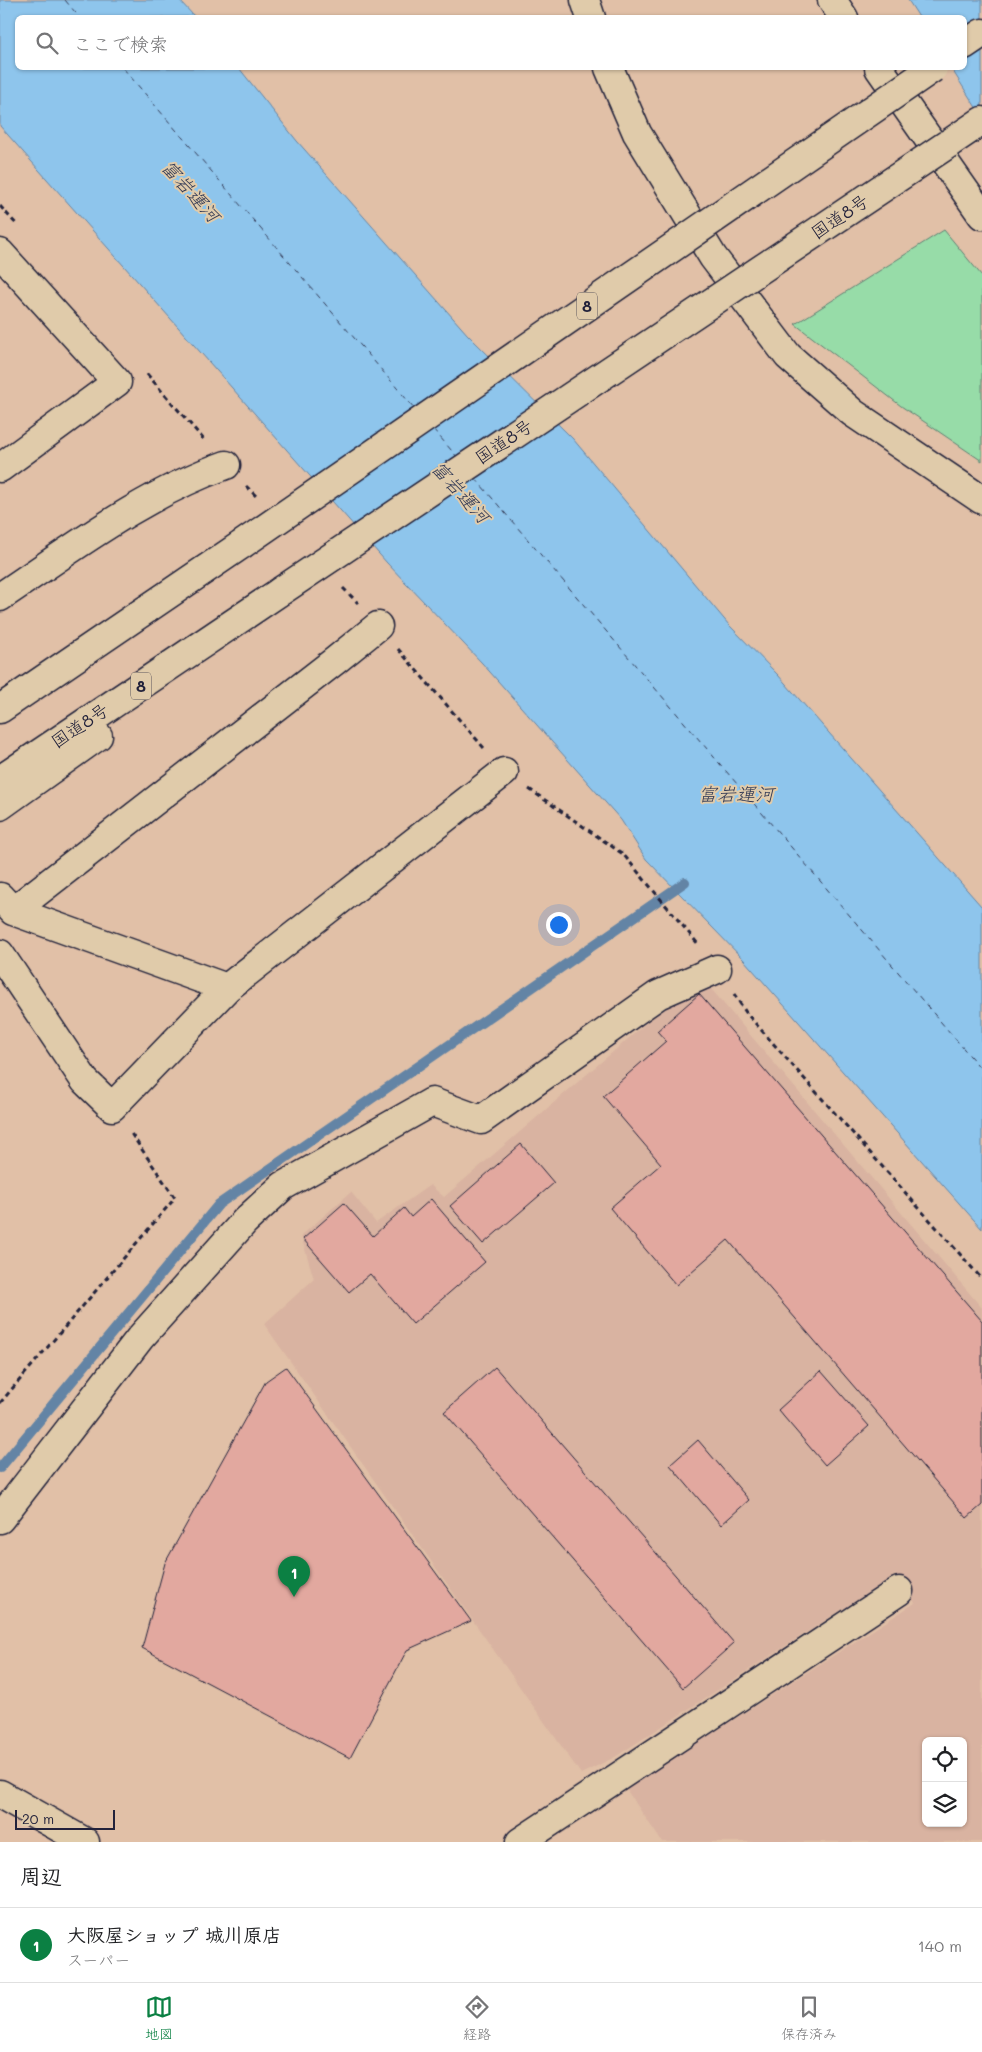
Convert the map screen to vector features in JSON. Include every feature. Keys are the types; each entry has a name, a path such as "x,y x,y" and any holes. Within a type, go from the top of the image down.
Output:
{"main road":[{"path":"585,0 590,15"},
{"path":"832,0 842,15"},
{"path":"967,43 982,33"},
{"path":"611,70 638,133 708,248 788,356 853,413 982,500"},
{"path":"880,70 982,215"},
{"name":"8","path":"0,709 930,70"},
{"name":"国道8号","path":"0,780 982,120"},
{"path":"0,253 117,382 0,468"},
{"path":"0,597 125,515 202,474 226,465"},
{"path":"0,806 120,720 238,621"},
{"path":"6,904 336,660 378,626"},
{"path":"0,954 85,1081 112,1107 227,988 504,772"},
{"path":"6,904 227,988"},
{"path":"0,1519 140,1338 245,1221 283,1186 432,1102 481,1120 658,994 714,964"},
{"path":"520,1842 899,1591"},
{"path":"0,1794 85,1842"}],"path":[{"path":"623,854 714,964 748,1014 982,1279"},
{"path":"0,1403 175,1198 112,1107"}],"shaded area":[{"path":"707,984 982,1308 982,1842 662,1842 626,1789 915,1603 895,1575 615,1757 581,1774 264,1324 314,1279 301,1236 351,1192 376,1223 430,1185 444,1197 657,1014"}],"green space":[{"path":"944,230 982,276 982,461 901,406 795,324"}],"water":[{"name":"富岩運河","path":"0,0 179,0 193,15 15,15 15,70 241,70 297,141 468,335 573,439 729,625 778,675 982,907 982,1229 744,960 646,859 621,820 482,663 387,563 0,126"},
{"path":"908,0 982,0 982,117 952,70 967,70 967,15 918,15"}],"building":[{"path":"699,994 982,1321 982,1505 967,1518 728,1240 676,1285 610,1208 661,1164 603,1096 666,1041 657,1031"},
{"path":"521,1144 554,1183 483,1244 450,1206"},
{"path":"431,1199 485,1262 413,1324 370,1274 349,1292 303,1239 344,1203 373,1236 404,1208 411,1217"},
{"path":"286,1367 471,1621 407,1650 350,1758 142,1648 165,1563 266,1381"},
{"path":"495,1367 734,1643 683,1688 444,1412"},
{"path":"821,1371 869,1426 825,1465 778,1410"},
{"path":"698,1440 749,1500 721,1525 670,1465"}],"waterway":[{"path":"0,1468 219,1204 685,882"}],"ferry route":[{"path":"65,0 78,15"},
{"path":"125,70 415,409"},
{"path":"433,429 458,458"},
{"path":"475,478 982,1070"}],"place":[{"name":"大阪屋ショップ 城川原店","path":"294,1597"}]}
